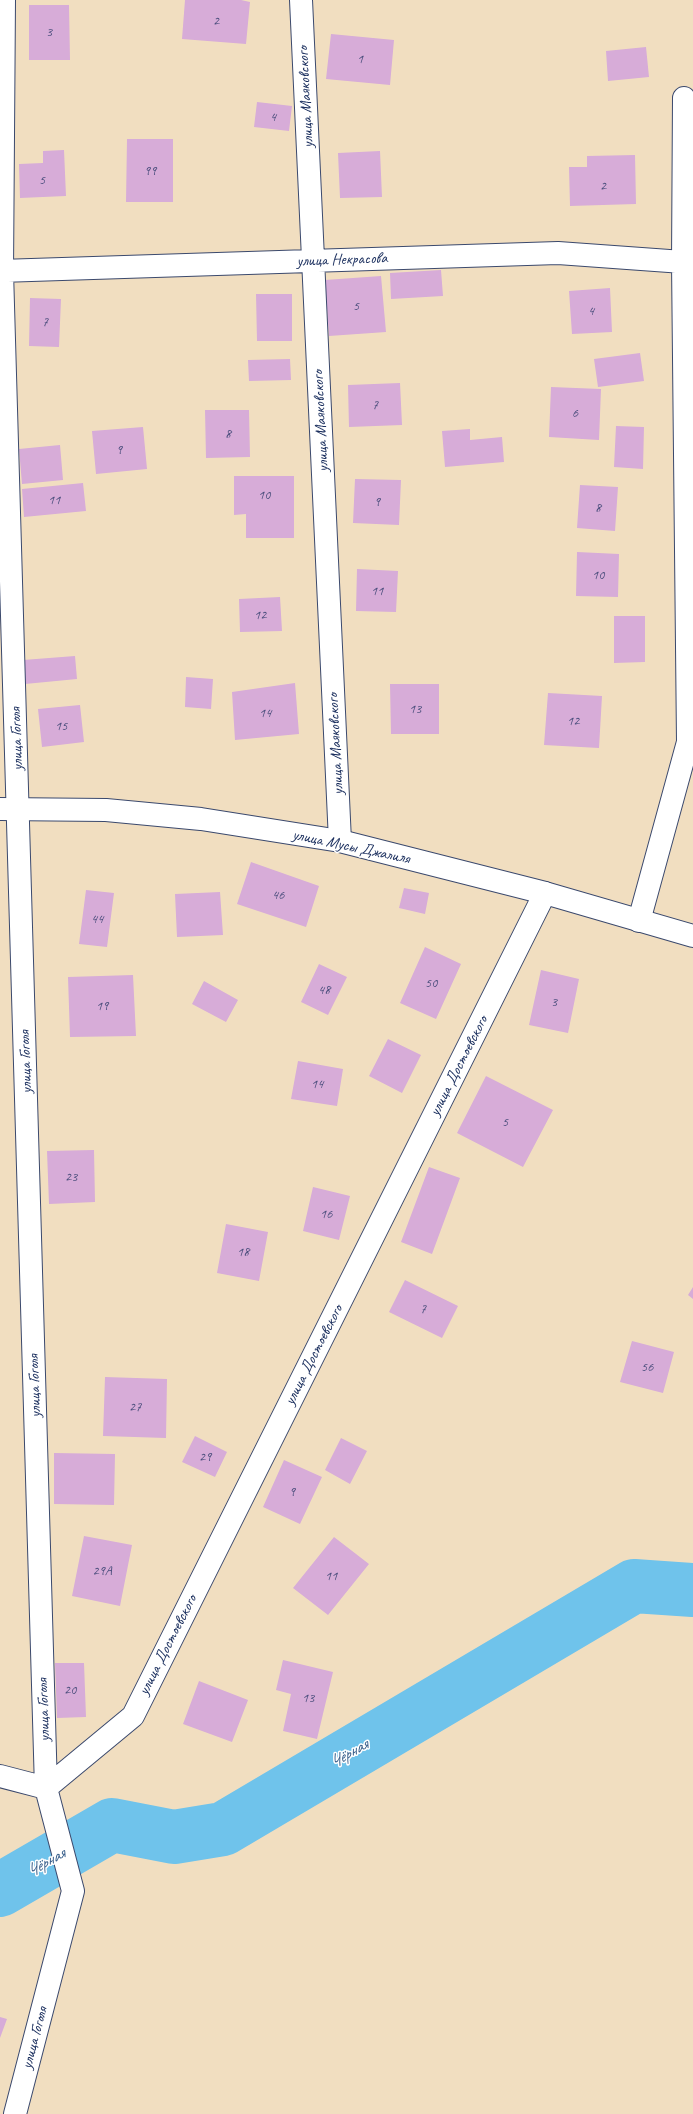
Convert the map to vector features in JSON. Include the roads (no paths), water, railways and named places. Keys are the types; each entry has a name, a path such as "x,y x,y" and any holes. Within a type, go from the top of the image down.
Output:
{"street":[{"name":"улица Гоголя","path":"4,0 1,271 9,809 46,1788 73,1891 15,2114"},
{"name":"улица Маяковского","path":"302,0 340,841"},
{"path":"639,921 688,742 688,259 684,98"},
{"name":"улица Некрасова","path":"1,271 558,253 688,259"},
{"name":"улица Мусы Джалиля","path":"9,809 106,810 201,819 340,841 545,893 693,936"},
{"name":"улица Достоевского","path":"46,1788 133,1716 545,893"},
{"path":"0,1776 46,1788"}],"waterway":[{"name":"Чёрная","path":"0,1890 112,1825 174,1837 223,1829 634,1586 693,1590"}]}
